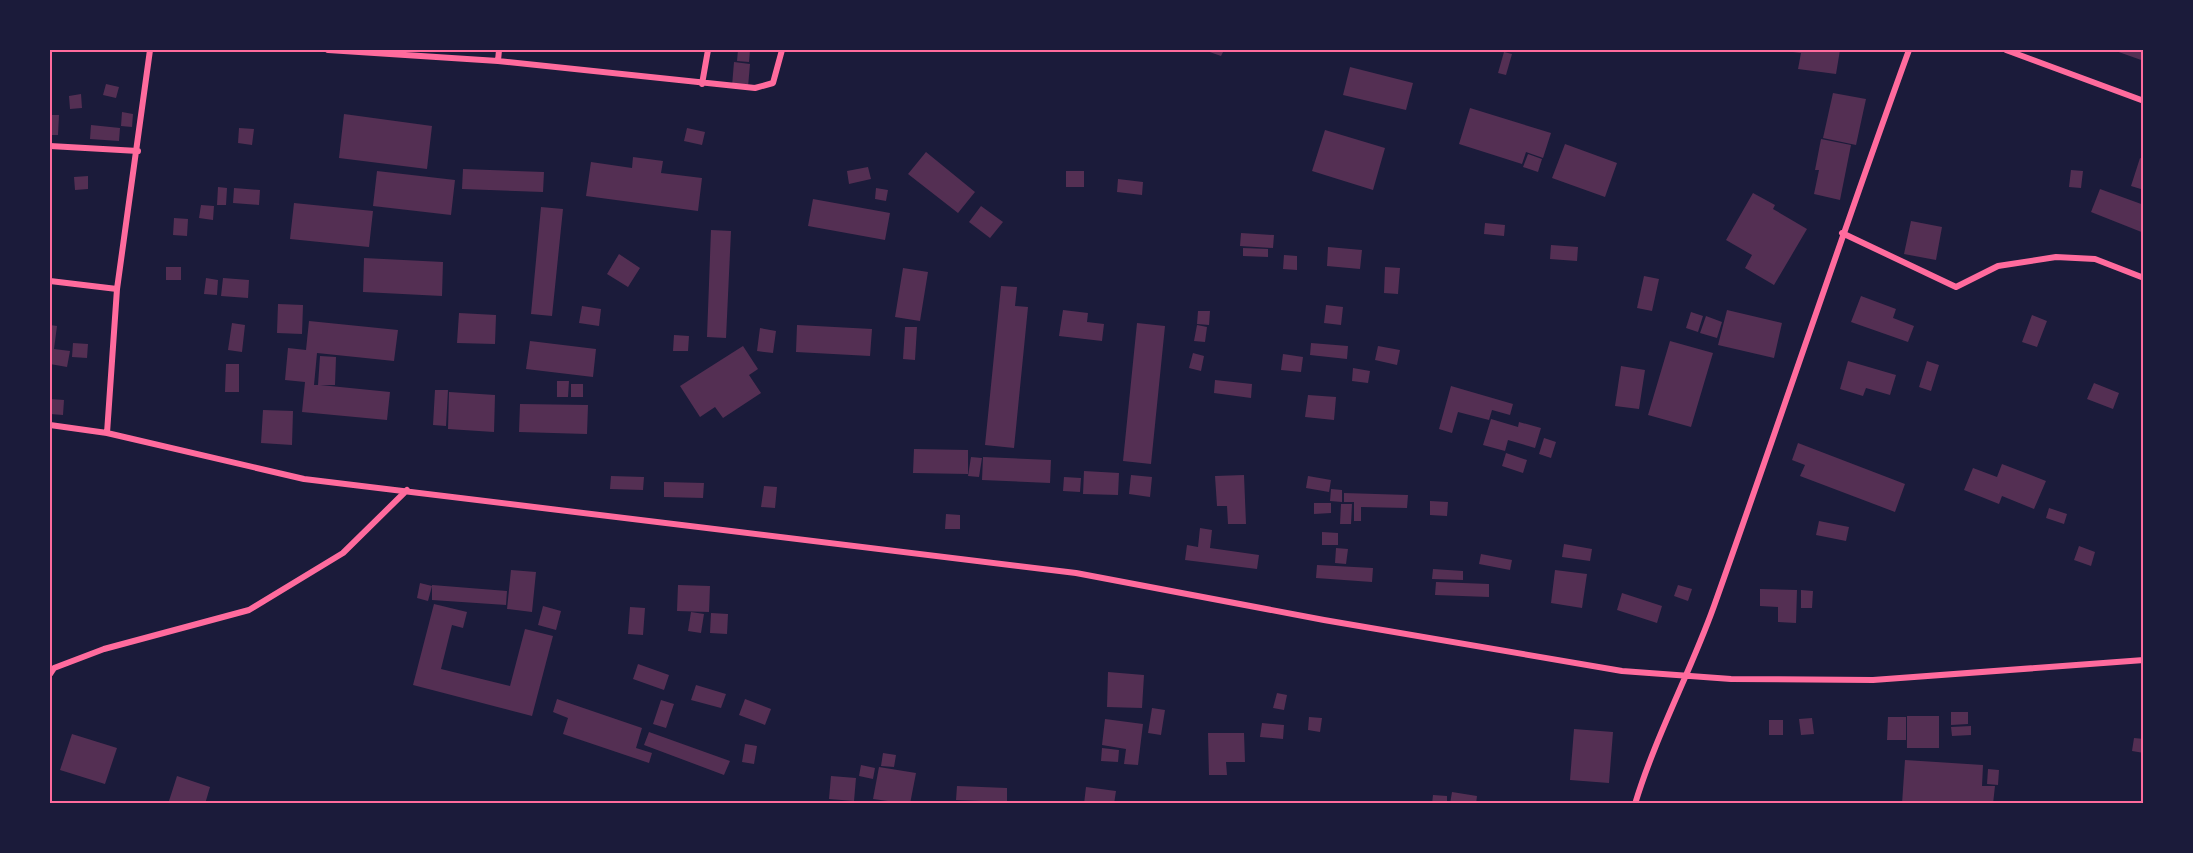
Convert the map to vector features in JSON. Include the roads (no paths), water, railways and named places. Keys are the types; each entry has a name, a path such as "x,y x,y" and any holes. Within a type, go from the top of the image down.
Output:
{"street":[{"path":"107,433 117,289 138,151 150,50"},
{"path":"328,50 498,61 755,88 773,83 782,50"},
{"path":"498,61 499,50"},
{"path":"702,84 708,50"},
{"path":"1635,804 1650,755 1712,612 1842,233 1909,50"},
{"path":"2006,50 2144,101"},
{"path":"50,146 138,151"},
{"path":"1842,233 1956,287 1998,266 2056,257 2094,259 2144,278"},
{"path":"50,281 117,289"},
{"path":"50,425 107,433 304,479 1076,573 1516,654 1622,671 1731,679 1873,680 2144,660"},
{"path":"50,674 54,668 104,649 249,610 344,553 407,490"}]}
